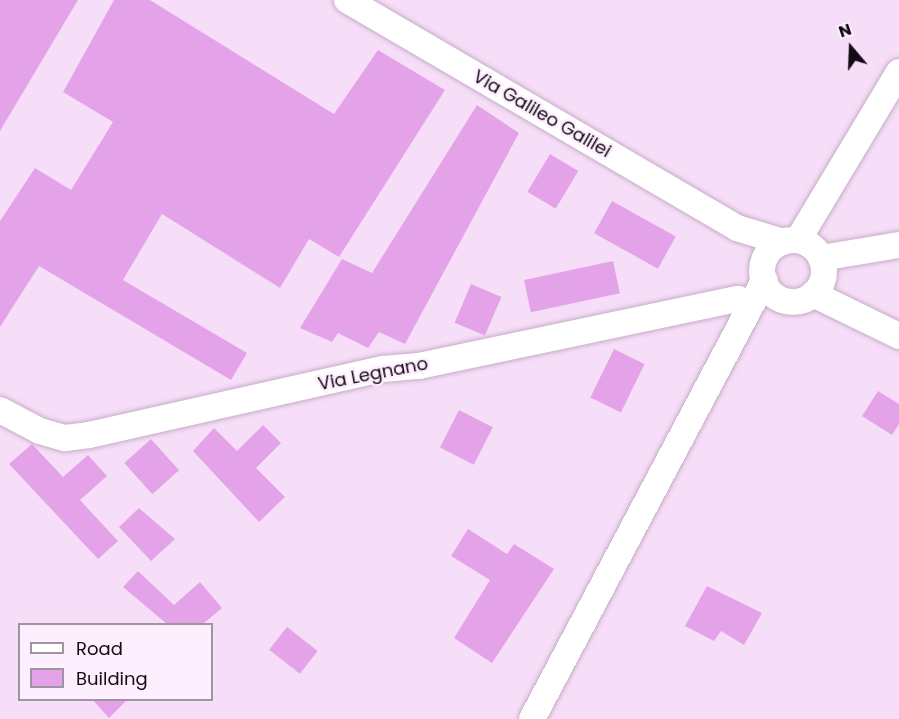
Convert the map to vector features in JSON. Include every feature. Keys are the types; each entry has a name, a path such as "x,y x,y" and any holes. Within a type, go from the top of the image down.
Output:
{"street":[{"name":"Via Galileo Galilei","path":"347,0 736,228 791,241"},
{"path":"532,719 750,303 764,272 791,241 899,72"},
{"name":"Via Galileo Galilei","path":"736,228 784,300 819,275"},
{"path":"791,241 812,246 819,275 856,312 899,336"},
{"path":"819,275 899,245"},
{"name":"Via Legnano","path":"0,410 40,431 65,438 89,435 383,369 419,366 738,299 750,303"}],"building":[{"path":"0,0 78,0 0,131"},
{"path":"114,0 150,0 334,114 378,50 445,90 339,257 309,239 280,288 162,214 123,280 247,353 231,380 39,266 0,327 0,221 35,168 71,190 113,122 63,92"},
{"path":"477,105 519,133 405,344 379,332 368,348 338,333 332,342 300,328 342,259 372,273"},
{"path":"550,154 578,171 556,209 527,192"},
{"path":"612,201 676,236 658,269 594,233"},
{"path":"613,261 620,293 531,312 524,280"},
{"path":"471,284 501,297 485,336 455,323"},
{"path":"614,349 645,364 621,412 590,398"},
{"path":"878,391 899,404 899,424 892,435 862,416"},
{"path":"459,410 493,427 474,465 440,447"},
{"path":"263,425 281,443 256,468 285,497 259,522 193,451 214,428 237,451"},
{"path":"151,439 179,470 152,494 124,463"},
{"path":"32,444 63,477 88,455 107,476 80,500 118,541 98,559 9,464"},
{"path":"139,508 175,539 151,561 119,527"},
{"path":"468,529 507,554 514,544 554,569 492,663 454,638 490,580 451,556"},
{"path":"138,571 174,605 200,582 222,608 204,623 166,623 123,587"},
{"path":"707,586 762,613 744,645 721,631 714,641 685,626"},
{"path":"287,627 318,651 300,674 269,650"},
{"path":"94,701 126,701 109,718"}]}
